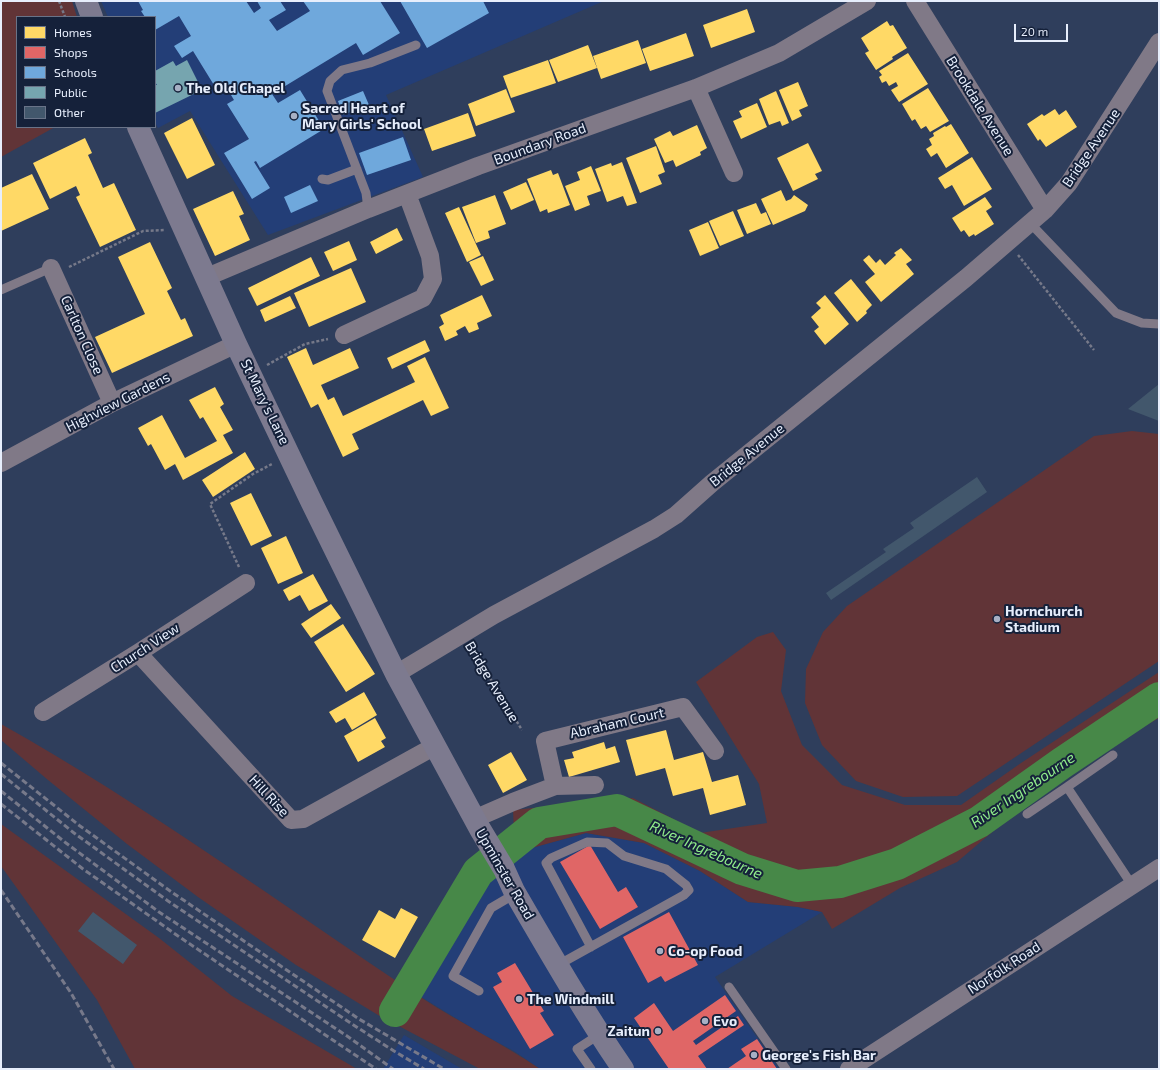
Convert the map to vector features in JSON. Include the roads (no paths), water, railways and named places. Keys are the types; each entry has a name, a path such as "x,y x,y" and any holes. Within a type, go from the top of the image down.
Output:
{"main road":[{"path":"86,1 92,16"},
{"name":"St Mary's Lane","path":"138,128 236,344 396,674"},
{"name":"Upminster Road","path":"396,674 488,845 504,869 514,891 595,1028 623,1069"}],"street":[{"name":"Boundary Road","path":"207,277 368,209 478,166 696,88 779,53 867,1"},
{"name":"Brookdale Avenue","path":"915,1 1045,210"},
{"name":"Bridge Avenue","path":"396,674 462,633 654,529 676,515 712,483 960,283 1045,210 1069,183 1159,42"},
{"path":"696,88 734,173"},
{"path":"344,335 422,298 433,279 430,256 407,194"},
{"name":"Carlton Close","path":"53,270 112,403"},
{"name":"Highview Gardens","path":"1,463 112,403 236,344"},
{"name":"Church View","path":"43,712 246,583"},
{"name":"Hill Rise","path":"138,653 291,820 303,819 435,746"},
{"name":"Abraham Court","path":"555,786 545,741 684,707 715,751"},
{"path":"474,819 555,786 595,785"},
{"name":"Norfolk Road","path":"849,1069 1159,868"}],"lane":[{"path":"368,209 366,193 327,91 330,81 342,70 370,63 416,45"},
{"path":"322,179 328,180 357,169"},
{"path":"1030,223 1116,313 1142,323 1159,324"},
{"path":"1,290 53,270"},
{"path":"1027,814 1113,756"},
{"path":"1067,787 1132,885"},
{"path":"558,965 591,947 684,894 688,890 686,884 666,869 624,856 607,843 587,842 551,858 546,863 591,947"},
{"path":"479,991 453,976 491,908 508,898 514,891"},
{"path":"729,987 786,1069"},
{"path":"591,1069 577,1049 600,1034"}],"waterway":[{"name":"River Ingrebourne","path":"395,1011 478,872 539,823 617,810 742,869 797,886 840,882 897,864 979,822 1062,763 1159,698"}],"railway":[{"path":"1,763 80,826 173,893 359,1019 444,1069"},
{"path":"1,774 74,833 168,901 355,1026 424,1069"},
{"path":"1,791 66,843 159,912 347,1036 393,1069"},
{"path":"1,804 83,869 178,936 376,1069"},
{"path":"1,890 71,993 114,1069"}],"place":[{"name":"The Old Chapel","path":"178,88"},
{"name":"Sacred Heart of Mary Girls' School","path":"294,116"},
{"name":"Hornchurch Stadium","path":"997,619"},
{"name":"Co-op Food","path":"660,951"},
{"name":"The Windmill","path":"519,999"},
{"name":"Evo","path":"705,1021"},
{"name":"Zaitun","path":"658,1031"},
{"name":"George's Fish Bar","path":"754,1055"}]}
